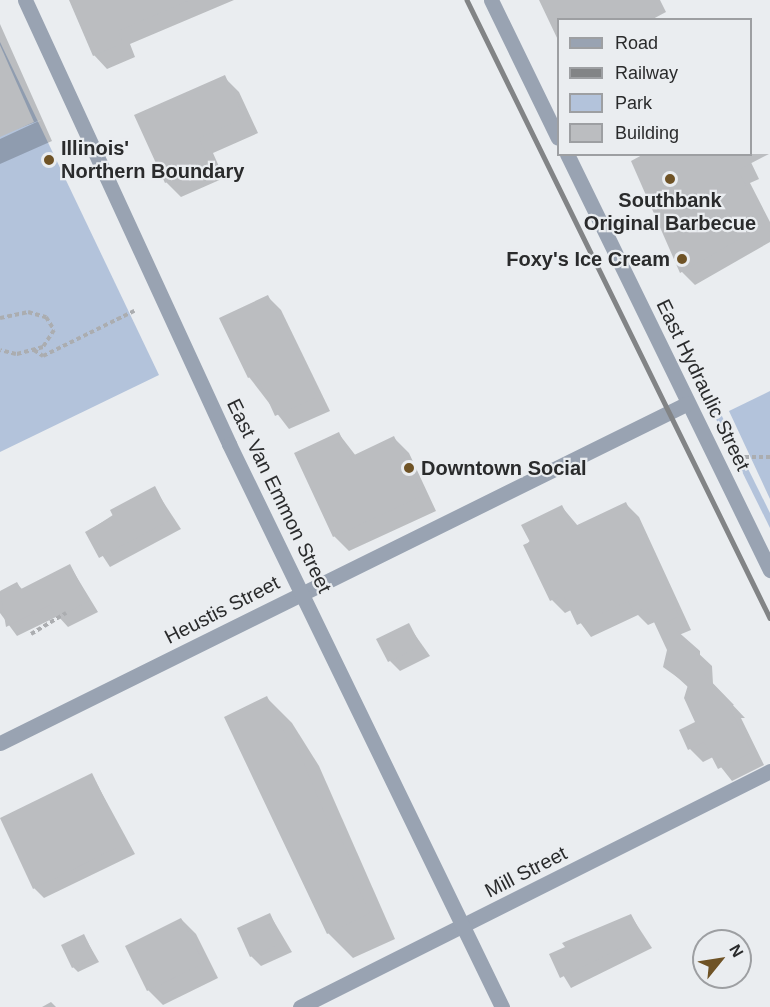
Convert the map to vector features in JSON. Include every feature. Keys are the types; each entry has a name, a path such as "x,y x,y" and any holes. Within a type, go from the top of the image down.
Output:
{"street":[{"name":"East Van Emmon Street","path":"25,0 502,1007"},
{"path":"491,0 557,136"},
{"name":"East Hydraulic Street","path":"568,156 770,570"},
{"name":"Heustis Street","path":"0,743 688,403"},
{"name":"Mill Street","path":"300,1007 770,771"}],"path":[{"path":"34,349 43,356 134,311"},
{"path":"0,318 11,312 46,317 54,330 43,347 16,354 0,350"},
{"path":"744,457 770,457"},
{"path":"31,634 66,613"}],"green space":[{"path":"0,42 159,375 0,452"},
{"path":"770,391 770,499 729,411"},
{"path":"712,396 770,513 770,528 713,413"}],"building":[{"path":"69,0 190,0 118,31 123,43 93,56"},
{"path":"0,45 34,122 0,137"},
{"path":"225,75 244,118 199,138 210,163 165,183 134,115"},
{"path":"769,154 738,170 766,224 680,273 631,161 640,156"},
{"path":"268,295 317,397 275,416 256,374 248,378 219,318"},
{"path":"339,432 350,457 394,436 422,496 333,537 294,453"},
{"path":"155,486 172,519 99,558 85,532 113,516 110,510"},
{"path":"626,502 679,616 667,622 700,651 700,670 734,705 729,706 752,752 718,769 704,742 688,750 679,730 695,722 684,698 688,685 663,667 667,650 647,607 634,613 628,601 577,625 563,595 550,601 523,545 530,542 521,525 562,505 573,527"},
{"path":"70,564 89,601 57,618 50,605 6,627 0,591 17,582 21,589"},
{"path":"409,623 421,646 388,662 376,639"},
{"path":"267,696 289,742 294,739 333,834 338,832 352,862 347,864 370,913 327,934 224,717"},
{"path":"92,773 126,843 33,889 0,818"},
{"path":"270,913 283,942 250,957 237,928"},
{"path":"631,914 643,937 560,978 549,954 565,947 562,943"},
{"path":"181,918 204,963 147,991 125,946"},
{"path":"84,934 95,957 72,968 61,945"}],"railway":[{"path":"467,0 770,618"}],"place":[{"name":"Illinois' Northern Boundary","path":"49,160"},
{"name":"Southbank Original Barbecue","path":"670,179"},
{"name":"Foxy's Ice Cream","path":"682,259"},
{"name":"Downtown Social","path":"409,468"}]}
